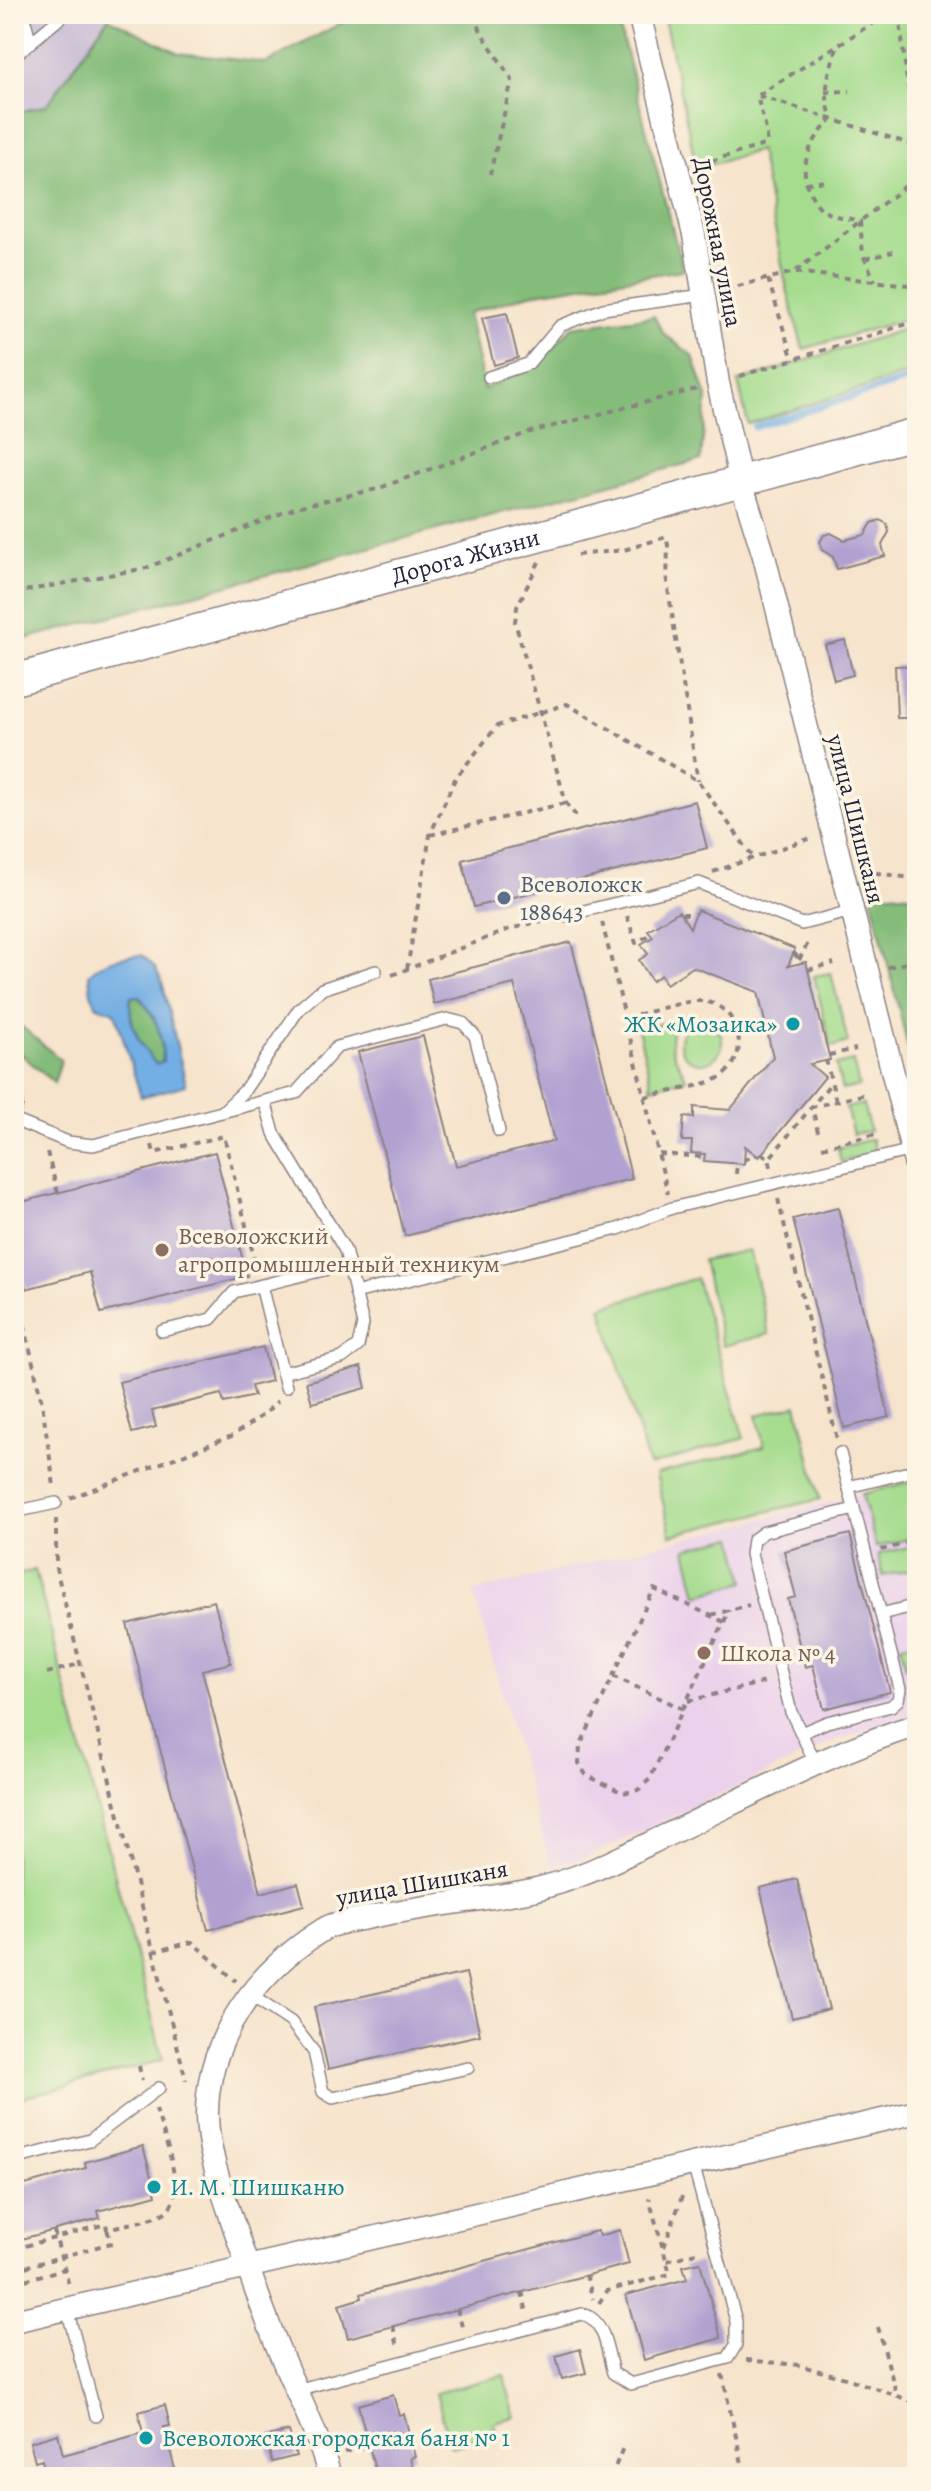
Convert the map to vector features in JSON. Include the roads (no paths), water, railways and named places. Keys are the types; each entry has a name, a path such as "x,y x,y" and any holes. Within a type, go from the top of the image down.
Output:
{"main road":[{"name":"Дорога Жизни","path":"14,680 917,433"}],"street":[{"name":"Дорожная улица","path":"639,14 694,235 718,383 741,482"},
{"name":"улица Шишканя","path":"741,482 764,556 914,1160"},
{"name":"улица Шишканя","path":"330,2477 321,2446 247,2267 209,2149 207,2115 211,2082 223,2038 249,1994 282,1958 328,1927 389,1913 535,1889 595,1870 816,1764 917,1725"},
{"path":"14,2321 917,2112"}],"lane":[{"path":"23,14 31,43"},
{"path":"14,56 65,14"},
{"path":"489,377 528,364 560,326 603,309 703,295"},
{"path":"559,917 699,883 802,924 852,911"},
{"path":"222,1112 244,1091 299,1009 322,989 379,975"},
{"path":"14,1120 68,1142 93,1145 296,1093 337,1047 447,1019 463,1023 475,1036 499,1131"},
{"path":"14,1081 17,1105 14,1113"},
{"path":"265,1101 274,1133 345,1250 363,1324 358,1346 342,1358 282,1373"},
{"path":"355,1293 618,1229 672,1208 775,1183 914,1160"},
{"path":"162,1331 211,1319 234,1292 348,1264"},
{"path":"261,1285 286,1387"},
{"path":"801,1733 827,1722 891,1706 898,1700 900,1689 840,1453"},
{"path":"848,1487 917,1470"},
{"path":"14,1512 56,1503"},
{"path":"816,1764 791,1712 751,1554 753,1540 764,1532 854,1509"},
{"path":"881,1614 917,1605"},
{"path":"249,1994 291,2022 314,2052 323,2092 333,2098 468,2068"},
{"path":"14,2159 90,2140 155,2091"},
{"path":"296,2390 582,2314 592,2316 599,2323 613,2373 631,2384 723,2359 736,2345 736,2321 693,2164"},
{"path":"71,2308 96,2416"},
{"path":"820,2477 836,2473 843,2477"}],"water":[{"path":"142,955 154,966 162,981 186,1085 141,1097 115,1012 97,1006 91,994 89,974 107,962","holes":["138,996 154,1018 161,1043 163,1061 156,1064 140,1041 131,1015 131,997"]}],"waterway":[{"path":"755,427 917,377"}],"place":[{"name":"Всеволожск 188643","path":"504,898"},
{"name":"ЖК «Мозаика»","path":"793,1024"},
{"name":"Всеволожский агропромышленный техникум","path":"162,1250"},
{"name":"Школа № 4","path":"704,1653"},
{"name":"И. М. Шишканю","path":"154,2187"},
{"name":"Всеволожская городская баня № 1","path":"146,2438"}]}
